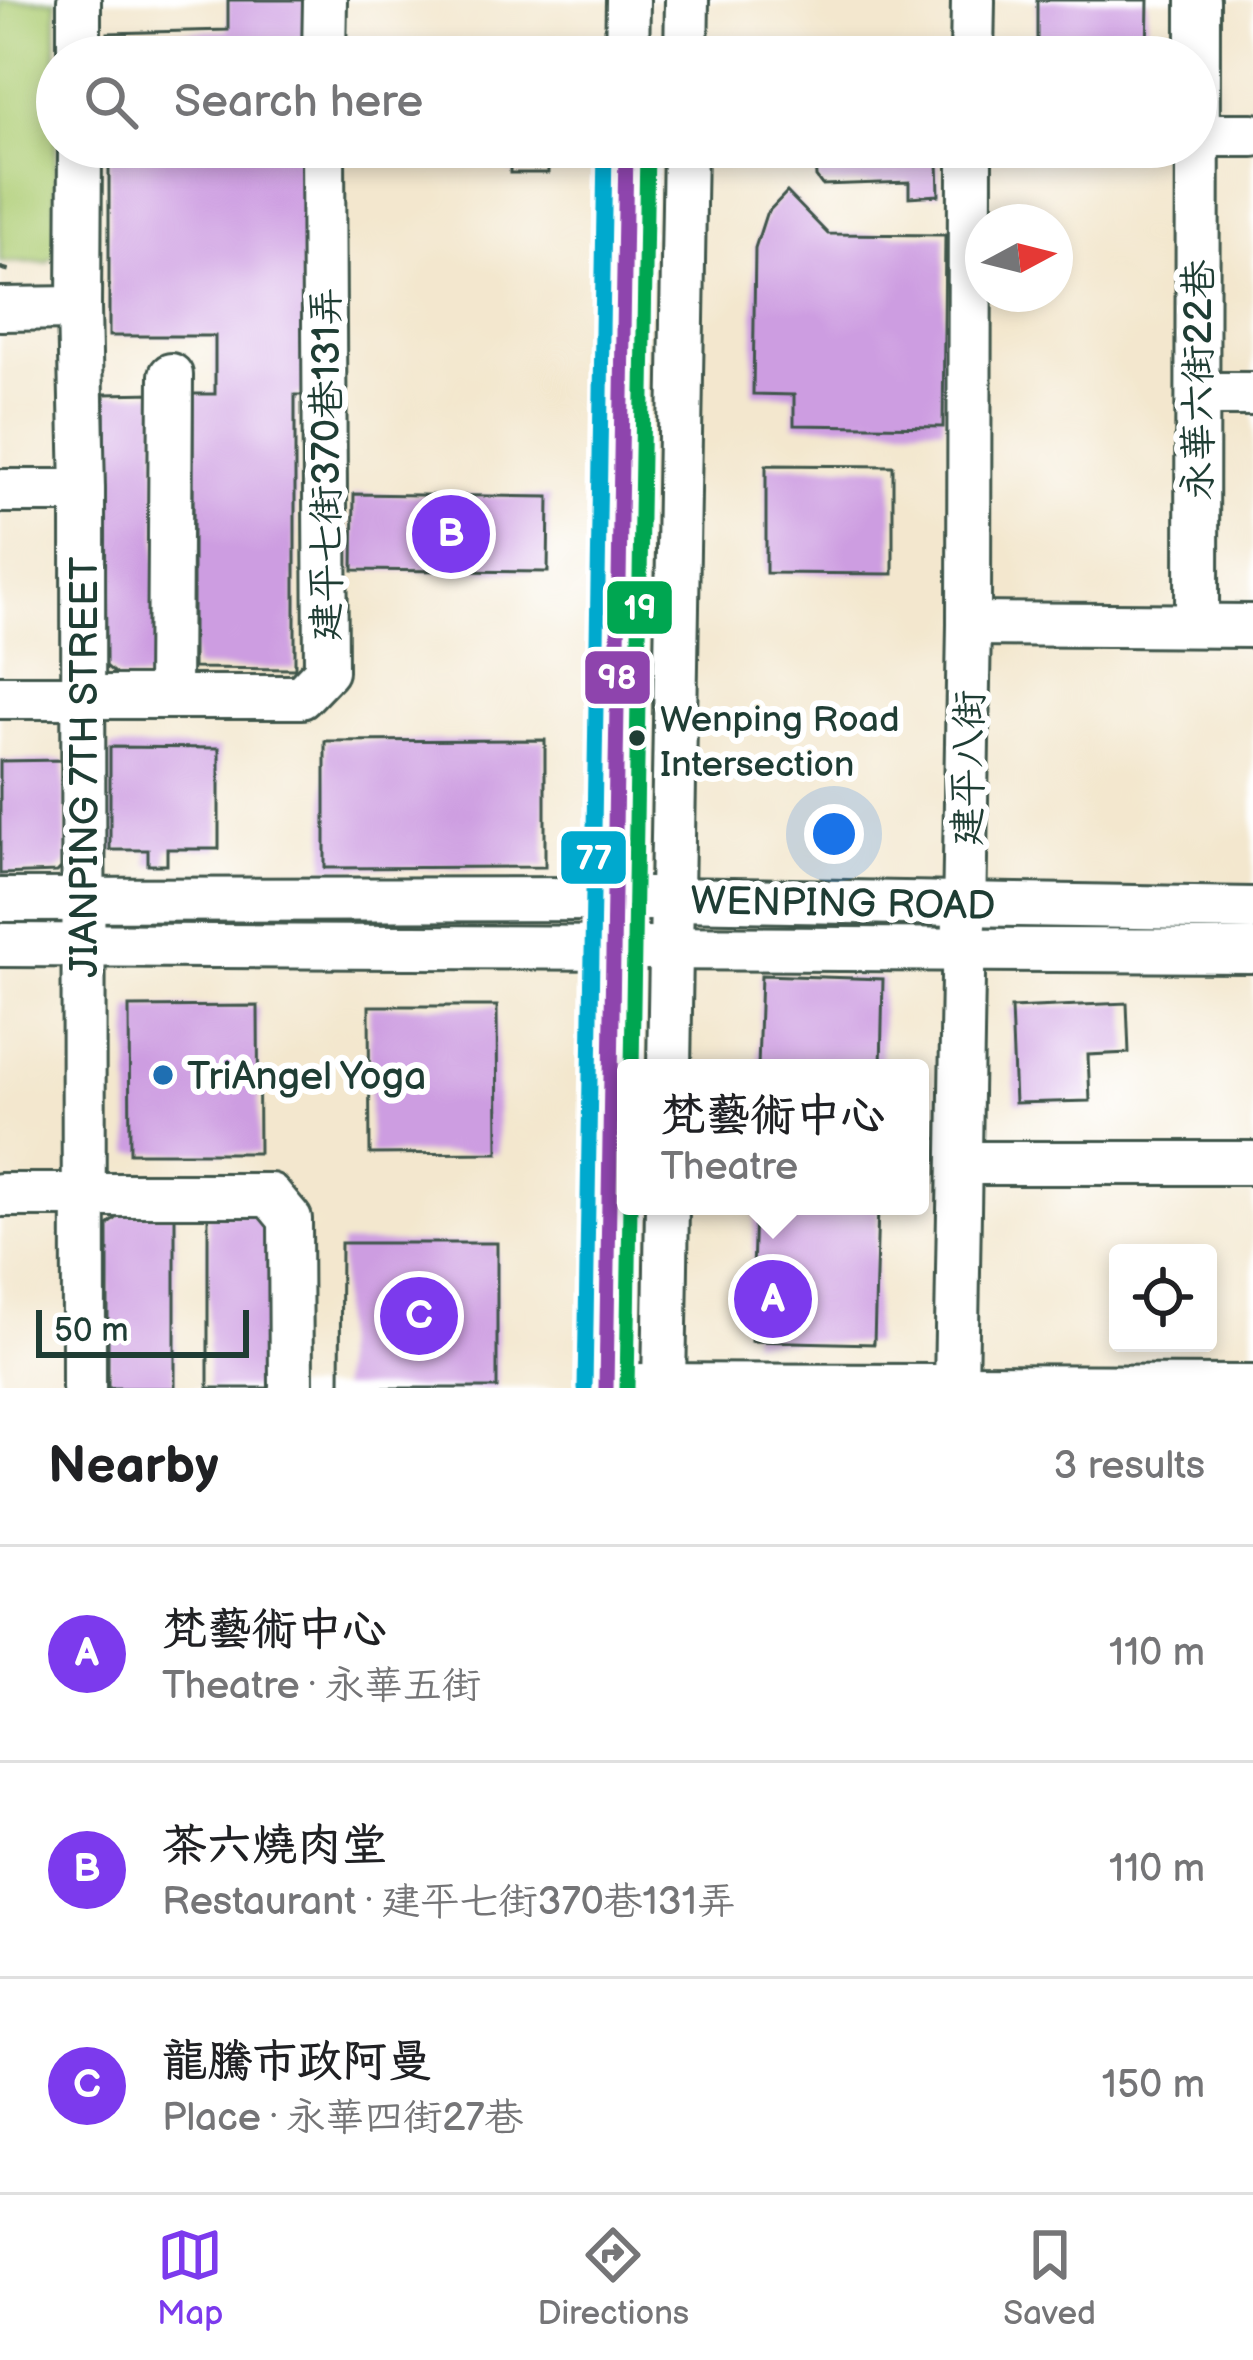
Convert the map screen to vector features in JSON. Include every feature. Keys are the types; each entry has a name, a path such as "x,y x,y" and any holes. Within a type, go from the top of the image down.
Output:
{"street":[{"path":"79,0 79,36"},
{"path":"324,36 325,0"},
{"path":"627,36 628,0"},
{"path":"686,36 687,0"},
{"path":"972,36 973,0"},
{"name":"永華六街22巷","path":"1198,0 1198,36"},
{"path":"1217,135 1253,135"},
{"name":"JIANPING 7TH STREET","path":"80,168 84,1388"},
{"name":"建平七街370巷131弄","path":"0,698 301,697 326,671 323,168"},
{"path":"626,168 606,1386 1253,1387"},
{"path":"669,1059 685,168"},
{"name":"建平八街","path":"956,1387 969,624 970,168"},
{"name":"永華六街22巷","path":"1197,168 1197,625"},
{"path":"0,309 79,308"},
{"path":"170,697 171,375"},
{"path":"1198,394 1253,394"},
{"path":"0,490 83,490"},
{"path":"969,624 1253,626"},
{"name":"WENPING ROAD","path":"0,900 672,899 1253,909"},
{"name":"WENPING ROAD","path":"0,944 1253,951"},
{"path":"960,1163 1253,1163"},
{"path":"0,1196 270,1195 290,1219 291,1388"},
{"path":"664,1387 667,1215"}],"green space":[{"path":"0,0 56,0 56,36 36,36 36,168 56,168 56,254 47,262 0,262"}],"building":[{"path":"228,0 311,0 308,36 108,36 108,33 228,30"},
{"path":"1037,0 1148,0 1147,36 1037,36"},
{"path":"109,168 312,168 311,395 295,395 295,669 193,668 193,394 215,394 215,336 109,336"},
{"path":"510,168 548,168 548,173 510,173"},
{"path":"816,168 938,168 939,195 909,197 909,182 822,185"},
{"path":"787,192 828,234 945,235 943,427 794,425 794,395 753,394 755,248 766,214"},
{"path":"156,393 158,679 121,679 106,666 104,394"},
{"path":"766,465 893,466 893,574 766,573"},
{"path":"354,494 549,497 548,572 353,570"},
{"path":"545,740 545,867 325,868 325,741"},
{"path":"110,747 219,748 219,849 167,849 167,865 148,865 148,850 110,850"},
{"path":"64,760 67,862 57,872 0,874 0,761"},
{"path":"761,975 883,979 881,1059 758,1059"},
{"path":"1127,1003 1129,1053 1088,1055 1090,1101 1015,1103 1011,1008"},
{"path":"258,1006 259,1153 130,1153 129,1007"},
{"path":"369,1006 497,1006 498,1153 370,1154"},
{"path":"124,1212 175,1214 175,1388 108,1388 108,1225"},
{"path":"208,1212 262,1213 274,1227 275,1388 208,1388"},
{"path":"755,1215 878,1215 874,1344 751,1341"},
{"path":"341,1243 497,1243 497,1388 340,1388"}],"transit line":[{"name":"77","path":"585,1388 605,168"},
{"name":"98","path":"606,1388 626,168"},
{"name":"19","path":"632,1059 647,168"},
{"name":"19","path":"627,1388 630,1215"}],"place":[{"name":"茶六燒肉堂","path":"451,534"},
{"name":"Wenping Road Intersection","path":"637,738"},
{"name":"TriAngel Yoga","path":"163,1075"},
{"name":"梵藝術中心","path":"773,1299"},
{"name":"龍騰市政阿曼","path":"419,1316"}]}
